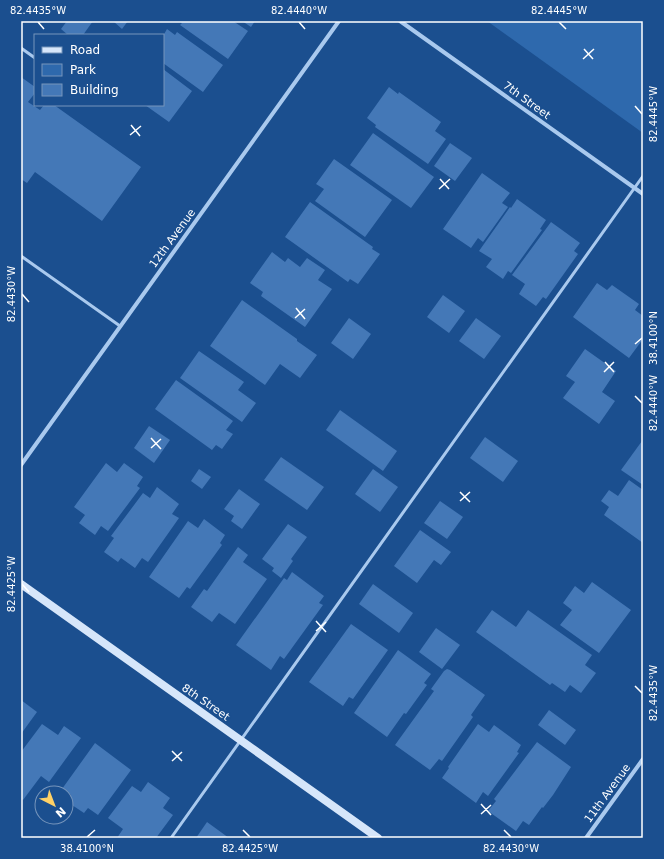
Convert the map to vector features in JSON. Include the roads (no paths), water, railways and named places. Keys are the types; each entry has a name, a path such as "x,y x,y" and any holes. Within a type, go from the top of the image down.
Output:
{"street":[{"name":"12th Avenue","path":"21,465 339,21"},
{"name":"7th Street","path":"400,21 643,194"},
{"name":"8th Street","path":"21,584 378,838"},
{"name":"11th Avenue","path":"586,838 643,759"}],"lane":[{"path":"21,48 34,57"},
{"path":"171,838 643,176"},
{"path":"21,256 120,326"}]}
